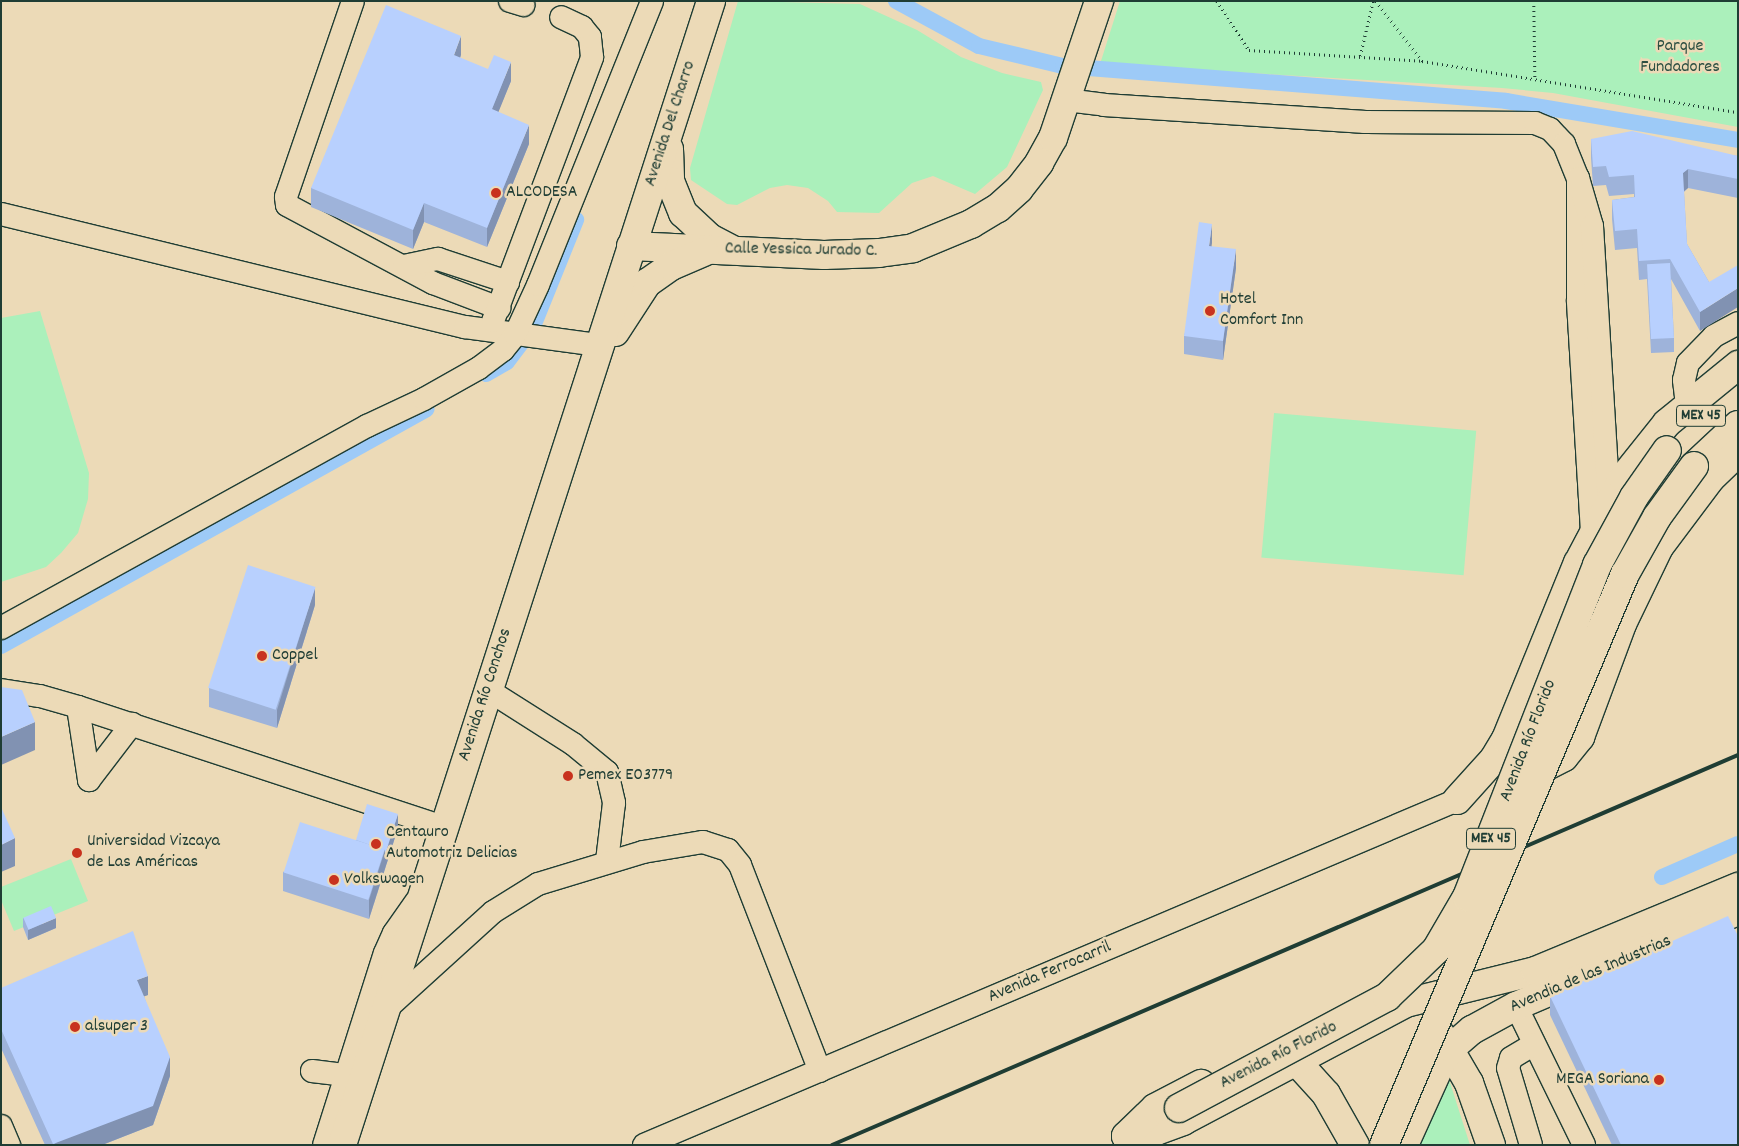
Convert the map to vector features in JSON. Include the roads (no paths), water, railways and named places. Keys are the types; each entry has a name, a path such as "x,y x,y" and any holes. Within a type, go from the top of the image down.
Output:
{"main road":[{"name":"Avenida Del Charro","path":"631,246 711,1"},
{"name":"Calle Yessica Jurado C.","path":"631,246 824,255 879,253 913,248 946,237 998,208 1019,189 1053,138 1099,1"},
{"path":"596,356 647,283 671,266 721,250 695,226 677,204 668,166 670,127"},
{"name":"Avenida Río Conchos","path":"342,1145 631,246"},
{"path":"1457,800 1494,759 1521,707 1592,532 1609,501 1642,452 1687,405 1738,365"},
{"name":"Avenida Río Florido","path":"1117,1140 1387,997 1436,950 1467,897 1597,565 1634,497 1667,450 1692,423 1738,385"},
{"name":"Avenida Río Florido","path":"1384,1145 1625,574 1657,517 1694,466 1738,425"},
{"path":"1457,800 1530,775 1564,757 1580,737 1622,624 1660,547 1710,478 1738,452"},
{"path":"1521,707 1530,728 1547,739 1564,734 1588,718"},
{"name":"Avendia de las Industrias","path":"1406,1003 1502,981 1579,956 1738,887"},
{"name":"Avendia de las Industrias","path":"1451,1048 1472,1030 1516,1006 1738,911"},
{"path":"1117,1140 1155,1108 1344,1006 1371,1000 1406,1003 1451,1048 1469,1083 1491,1145"},
{"path":"1117,1140 1169,1127 1406,1003"},
{"path":"1404,1145 1451,1048"},
{"path":"1296,1062 1326,1094 1356,1145"}],"street":[{"path":"353,1 286,202 297,213 404,266 447,290 499,308"},
{"path":"1,628 479,368 522,336 538,285 652,1"},
{"path":"490,332 592,57 590,37 582,27 561,17"},
{"path":"1073,79 1113,106 1365,122 1535,123 1550,129 1564,144 1578,178 1592,226 1586,267 1594,420 1592,532"},
{"path":"1,214 490,332 522,336 596,356"},
{"path":"404,266 438,259 508,282"},
{"path":"1687,405 1684,380 1688,362 1714,336 1738,323"},
{"path":"1594,420 1609,501"},
{"path":"1,690 40,696 78,707 444,827"},
{"path":"488,690 573,744 607,772 614,803 607,861"},
{"path":"78,707 89,780 132,724"},
{"name":"Avenida Ferrocarril","path":"644,1145 1457,800"},
{"path":"385,1010 493,912 517,894 538,884 607,861 703,842 728,850 740,864 820,1071"},
{"path":"324,1145 385,953 394,933 422,895"},
{"path":"1516,1006 1584,1145"},
{"path":"1532,1145 1508,1068 1511,1058 1534,1044"},
{"path":"312,1072 346,1075"},
{"path":"1,1126 9,1145"}],"waterway":[{"path":"896,1 979,46 1063,66 1506,101 1738,140"},
{"path":"486,374 507,362 532,329 576,220"},
{"path":"1,646 426,409"},
{"path":"1662,877 1738,844"}],"railway":[{"path":"832,1145 1738,755"}],"place":[{"name":"ALCODESA","path":"496,193"},
{"name":"Hotel Comfort Inn","path":"1210,311"},
{"name":"Coppel","path":"262,656"},
{"name":"Pemex E03779","path":"568,776"},
{"name":"Centauro Automotriz Delicias","path":"376,844"},
{"name":"Universidad Vizcaya de Las Américas","path":"77,853"},
{"name":"Volkswagen","path":"334,880"},
{"name":"alsuper 3","path":"75,1027"},
{"name":"MEGA Soriana","path":"1659,1080"}],"park label":[{"name":"Parque Fundadores","path":"1680,58"}]}
